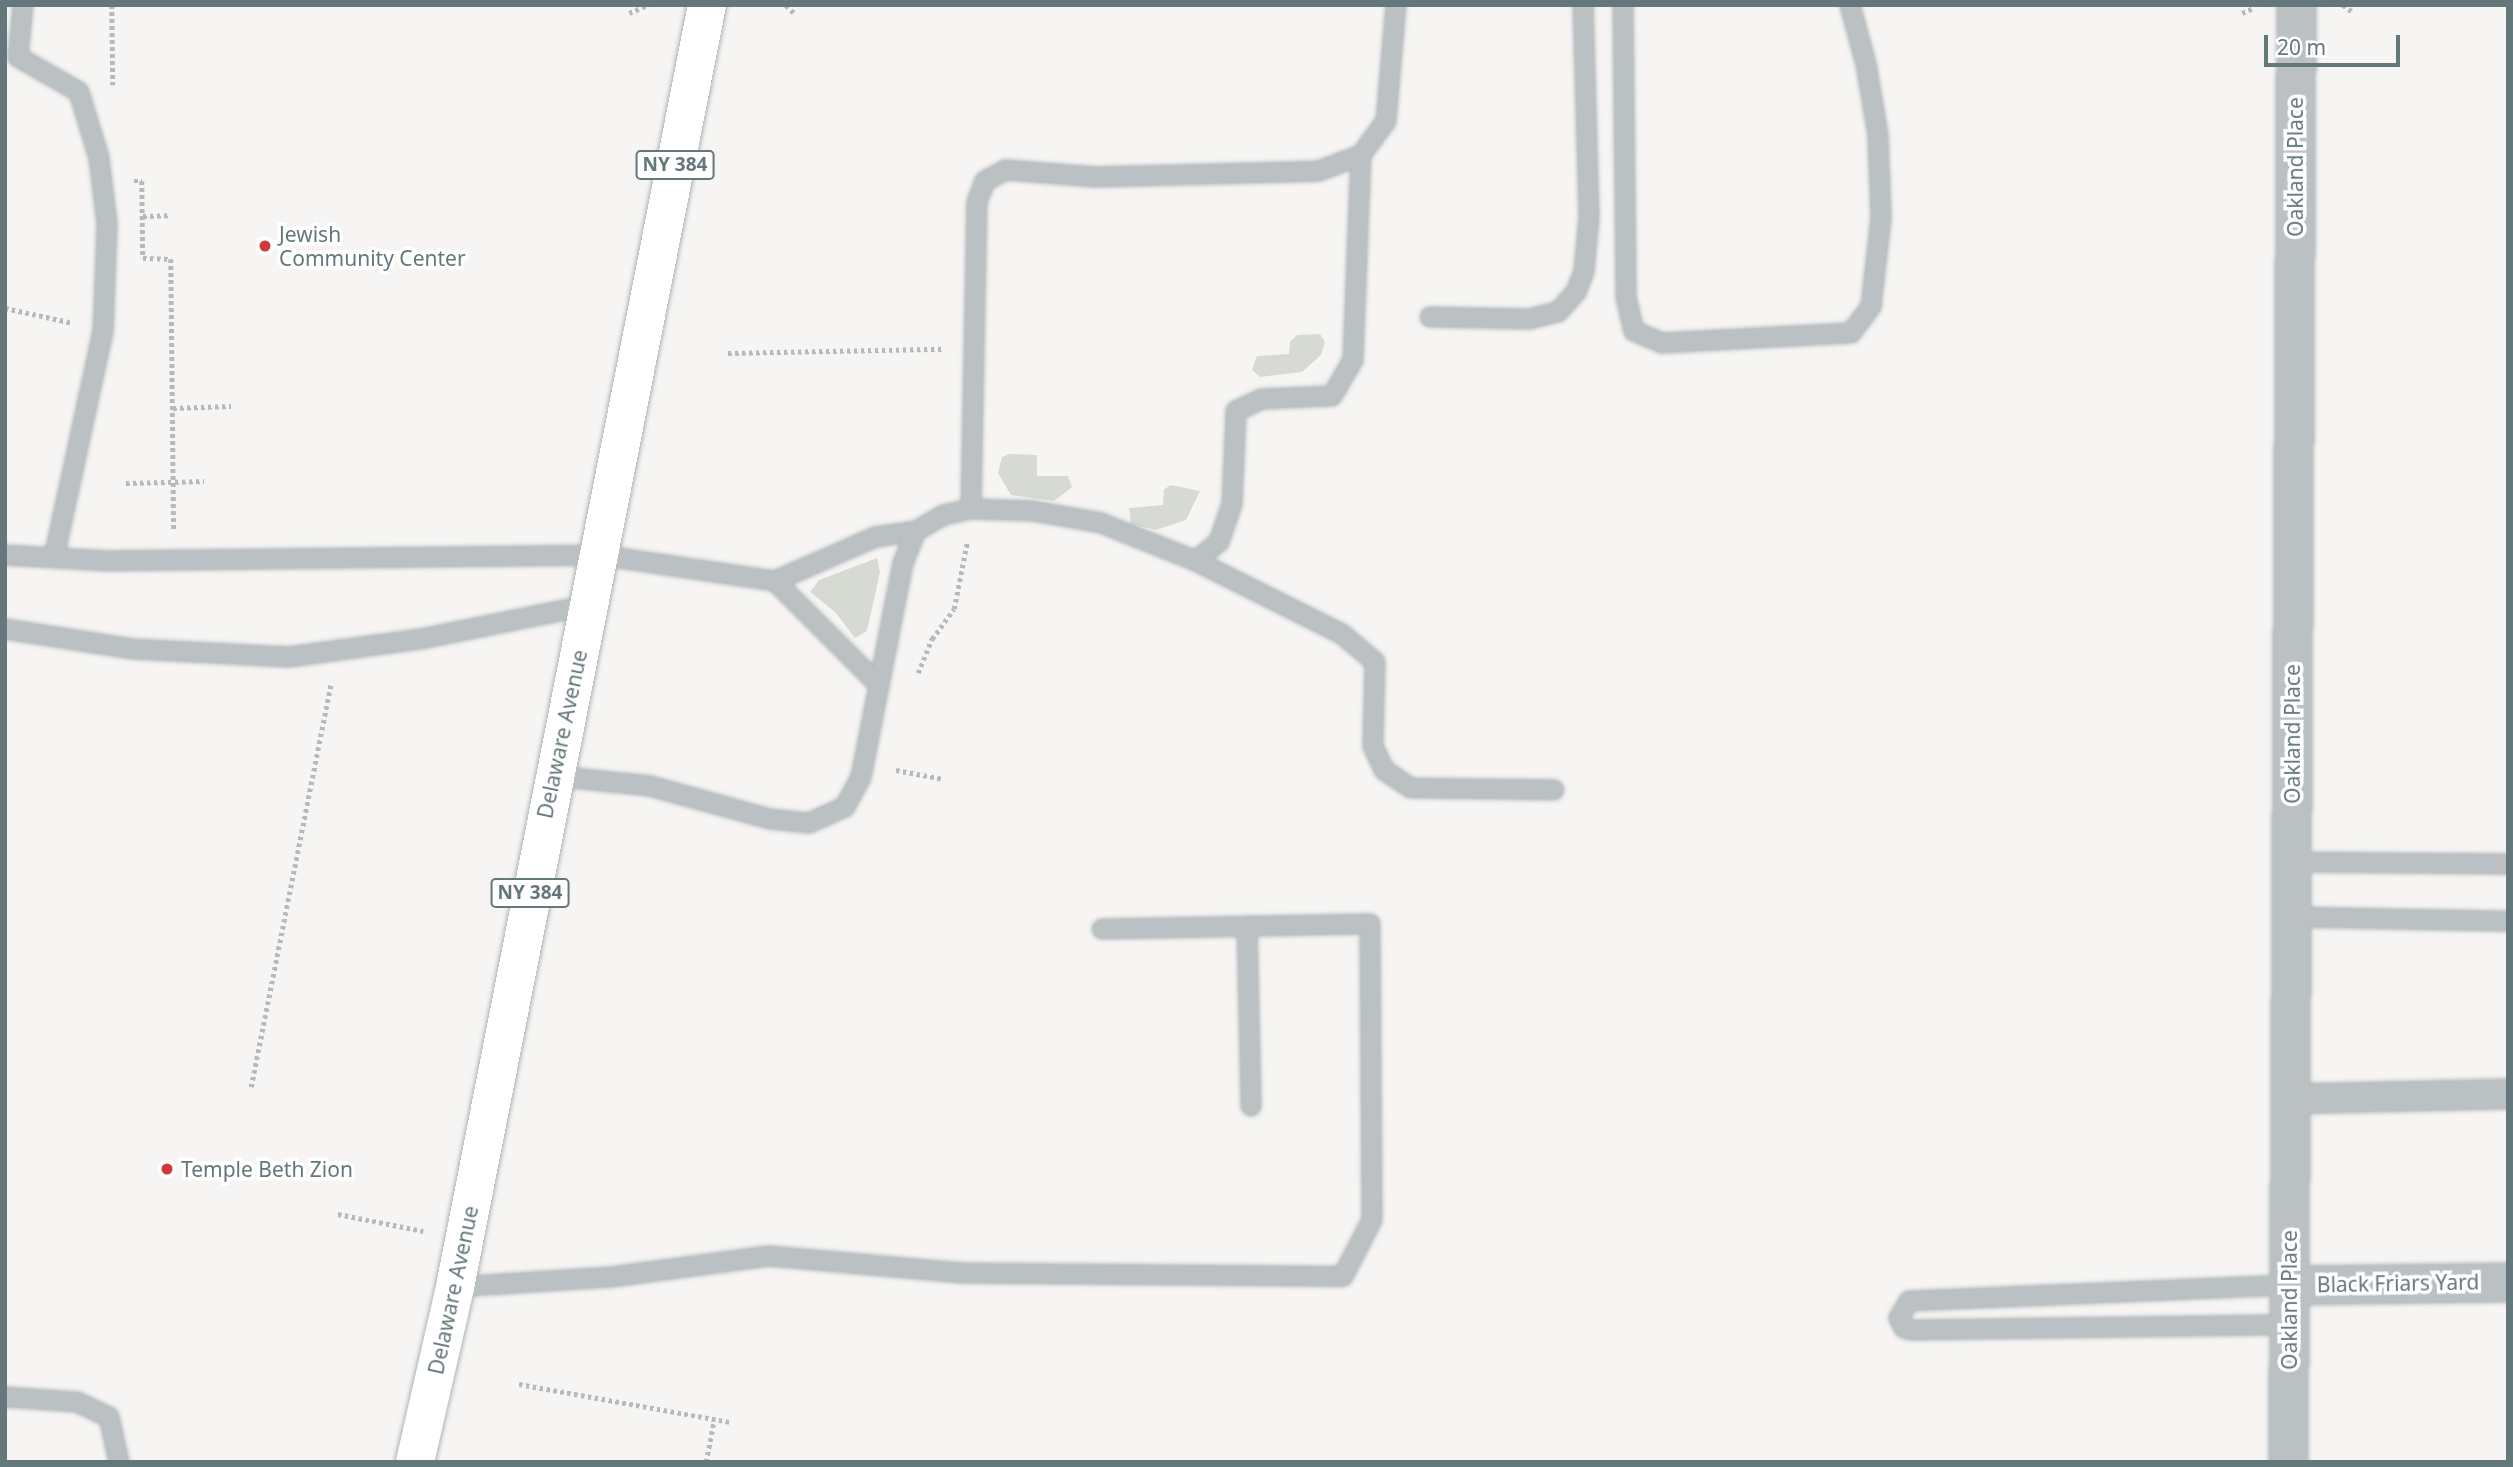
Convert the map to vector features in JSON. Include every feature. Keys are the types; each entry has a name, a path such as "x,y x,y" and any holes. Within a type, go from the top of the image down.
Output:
{"main road":[{"name":"Delaware Avenue","path":"415,1462 455,1287 553,776 707,5"}],"street":[{"name":"Oakland Place","path":"2288,1462 2296,5"},
{"path":"2290,1099 2508,1094"},
{"name":"Black Friars Yard","path":"2289,1285 2508,1282"}],"lane":[{"path":"23,5 18,57 79,92 99,158 107,224 103,331 54,558"},
{"path":"971,509 977,202 985,181 1006,170 1096,177 1319,171 1361,155 1386,121 1396,5"},
{"path":"1430,317 1529,319 1558,312 1576,292 1584,271 1589,217 1584,5"},
{"path":"1623,5 1626,297 1634,331 1662,343 1842,334 1851,332 1871,306 1881,218 1878,135 1866,64 1850,5"},
{"path":"1196,561 1219,542 1232,504 1236,411 1262,399 1332,396 1353,360 1361,155"},
{"path":"5,555 54,558 598,555 775,582 875,537 916,531 944,516 971,509 1034,511 1101,523 1196,561 1342,634 1375,662 1373,746 1384,770 1411,788 1554,790"},
{"path":"553,776 650,786 770,819 809,823 845,807 861,778 903,562 916,531"},
{"path":"775,582 879,685"},
{"path":"5,629 133,649 289,657 421,639 589,605"},
{"path":"2292,862 2508,864"},
{"path":"2291,917 2508,921"},
{"path":"455,1287 611,1277 769,1256 962,1273 1343,1276 1372,1220 1370,924 1102,929"},
{"path":"1247,926 1251,1106"},
{"path":"2289,1285 1909,1301 1899,1318 1904,1328 1912,1330 2289,1325"},
{"path":"5,1397 77,1402 110,1417 119,1462"}],"path":[{"path":"629,13 648,5"},
{"path":"786,5 796,15"},
{"path":"2343,5 2353,12"},
{"path":"2242,13 2258,6"},
{"path":"143,216 168,215"},
{"path":"144,258 171,258 174,524"},
{"path":"5,308 82,326"},
{"path":"727,353 908,350"},
{"path":"173,408 231,406"},
{"path":"126,483 204,481"},
{"path":"915,688 926,649 954,610 964,562"},
{"path":"251,1087 333,675"},
{"path":"900,756 895,769 943,779"},
{"path":"338,1214 421,1230"},
{"path":"519,1384 730,1422"},
{"path":"706,1462 714,1420"}],"shaded area":[{"path":"1320,334 1325,342 1321,355 1302,372 1260,377 1252,370 1257,356 1289,354 1290,342 1297,335"},
{"path":"1009,454 1037,455 1037,476 1068,476 1072,487 1054,501 1011,495 998,473 1002,457"},
{"path":"1170,485 1200,491 1186,520 1156,530 1131,524 1129,508 1163,505 1164,490"},
{"path":"877,558 880,572 867,631 855,638 835,612 810,592 819,580"}],"place":[{"name":"Jewish Community Center","path":"265,246"},
{"name":"Temple Beth Zion","path":"167,1169"}]}
